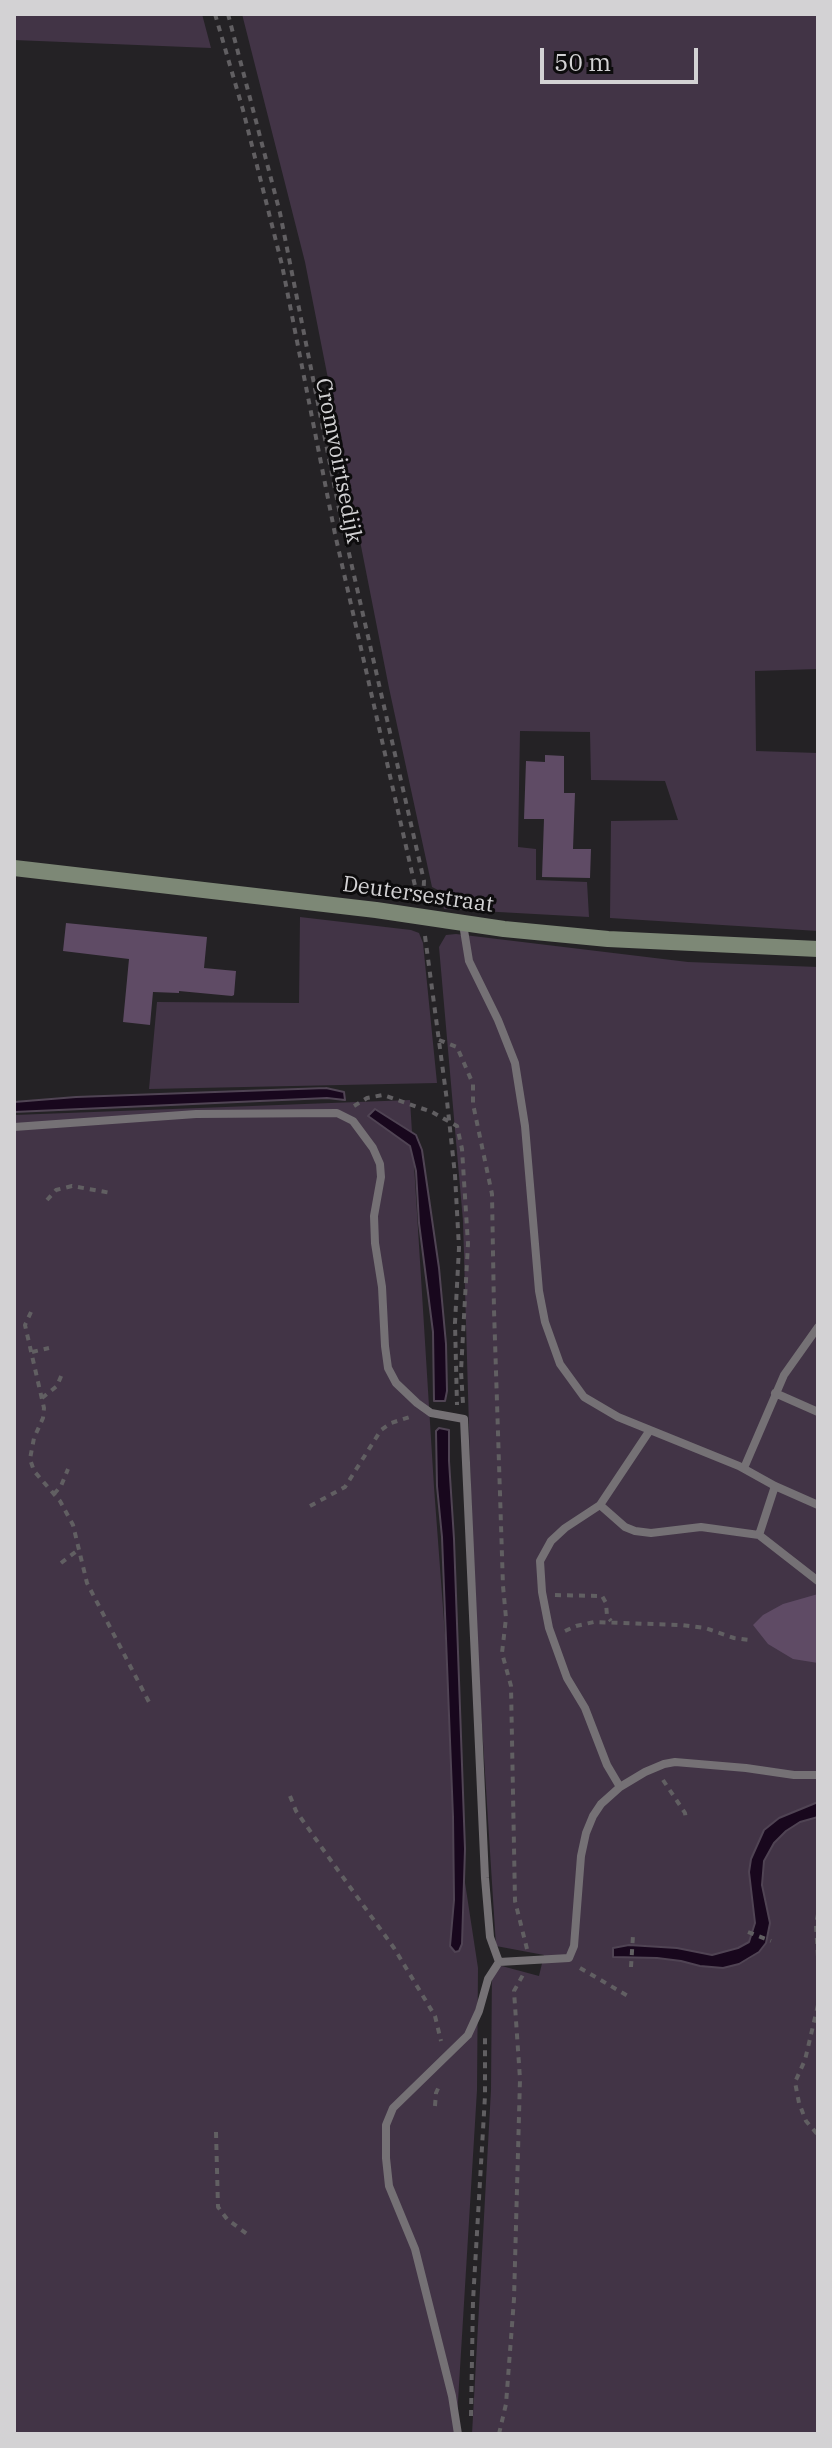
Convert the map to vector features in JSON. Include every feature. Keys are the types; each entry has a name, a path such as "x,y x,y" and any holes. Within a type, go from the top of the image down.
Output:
{"street":[{"name":"Deutersestraat","path":"14,868 608,939 818,949"}],"lane":[{"path":"463,923 469,961 515,1063 525,1126 539,1291 545,1322 560,1364 584,1397 618,1417 744,1468 818,1505"},
{"path":"14,1127 196,1114 337,1113 353,1121 364,1134 380,1164 381,1177 374,1216 375,1243 382,1287 388,1368 407,1395 431,1413 464,1419 485,1878 490,1937 499,1962"},
{"path":"744,1468 784,1375 818,1327"},
{"path":"775,1393 818,1412"},
{"path":"620,1787 607,1765 585,1708 567,1678 552,1637 542,1592 540,1561 544,1549 565,1528 600,1505 650,1430"},
{"path":"759,1535 775,1486"},
{"path":"600,1505 625,1527 635,1531 651,1533 701,1527 759,1535 818,1581"},
{"path":"499,1962 569,1958 574,1946 581,1856 586,1833 601,1804 620,1787 664,1764 695,1763 818,1775"},
{"path":"458,2434 449,2383 415,2249 389,2186 386,2125 393,2108 468,2035 488,1979 499,1962"}],"path":[{"name":"Cromvoirtsedijk","path":"215,14 282,265 335,534 422,917"},
{"path":"228,14 280,213 340,514 424,881 422,917"},
{"path":"439,1040 457,1047 473,1084 473,1104 492,1194 506,1618 502,1653 511,1686 515,1901 527,1959 527,1966 514,1991 520,2079 514,2299 506,2404 499,2434"},
{"path":"337,1113 367,1098 383,1095 432,1112 457,1126 463,1163 468,1244 461,1371 464,1419"},
{"path":"47,1200 63,1187 111,1193"},
{"path":"31,1312 25,1325 42,1398 43,1418 34,1438 30,1459 34,1471 54,1494 77,1533 87,1583 150,1704"},
{"path":"31,1352 49,1348"},
{"path":"42,1398 57,1386 62,1374"},
{"path":"310,1506 345,1487 381,1430 402,1418 431,1413"},
{"path":"54,1494 68,1469"},
{"path":"61,1563 78,1550"},
{"path":"542,1592 602,1596 607,1616 613,1622"},
{"path":"552,1637 584,1623 613,1622 705,1628 750,1640"},
{"path":"654,1768 685,1813 686,1820"},
{"path":"290,1796 296,1811 394,1948 435,2016 441,2034 435,2056 437,2065"},
{"path":"818,1914 818,1957"},
{"path":"748,1932 771,1941"},
{"path":"631,1967 633,1935"},
{"path":"569,1958 583,1971 628,1996"},
{"path":"817,2133 806,2121 795,2082 808,2049 818,2005"},
{"path":"808,2049 818,2049"},
{"path":"216,2132 218,2207 227,2219 251,2237"}],"shaded area":[{"path":"14,14 202,14 211,48 14,40"},
{"path":"242,14 818,14 818,669 755,671 756,751 818,753 818,931 610,918 611,821 678,820 665,781 591,780 590,732 520,731 518,847 536,849 536,880 587,882 589,917 444,909 440,891 432,887 389,688 305,262"},
{"path":"300,917 419,933 423,943 437,1083 149,1089 157,1002 299,1003"},
{"path":"446,935 688,962 818,967 818,1802 779,1818 764,1830 751,1859 749,1872 755,1923 749,1942 712,1955 636,1945 613,1948 628,1958 657,1958 723,1968 749,1959 759,1952 770,1923 762,1885 764,1861 774,1843 786,1831 800,1822 818,1817 818,2434 472,2434 491,2090 492,1966 539,1976 544,1955 496,1946 474,1600 463,1221 439,947"},
{"path":"326,1088 344,1092 345,1100 327,1098 14,1112 14,1102 76,1097"},
{"path":"410,1100 462,1863 478,1968 477,2090 456,2434 14,2434 14,1115"},
{"path":"375,1109 416,1135 422,1150 446,1344 445,1401 434,1401 433,1332 419,1223 416,1171 410,1146 368,1116"},
{"path":"439,1428 449,1430 465,1849 462,1944 455,1952 450,1946 454,1900 453,1817 442,1537 437,1486 436,1431"},
{"path":"818,1802 818,1817 800,1822 786,1831 774,1843 764,1861 762,1885 770,1923 766,1943 759,1952 739,1964 723,1968 657,1958 613,1957 613,1948 629,1945 677,1948 712,1955 749,1942 755,1923 749,1872 751,1859 764,1830 779,1818"}],"building":[{"path":"545,755 564,756 564,793 575,793 573,849 591,849 590,878 542,877 544,819 524,819 526,761 545,762"},
{"path":"66,923 207,937 204,968 236,971 234,995 153,992 150,1025 123,1022 129,959 63,951"},
{"path":"818,1594 818,1663 793,1659 768,1644 753,1625 763,1615 783,1604"}]}
